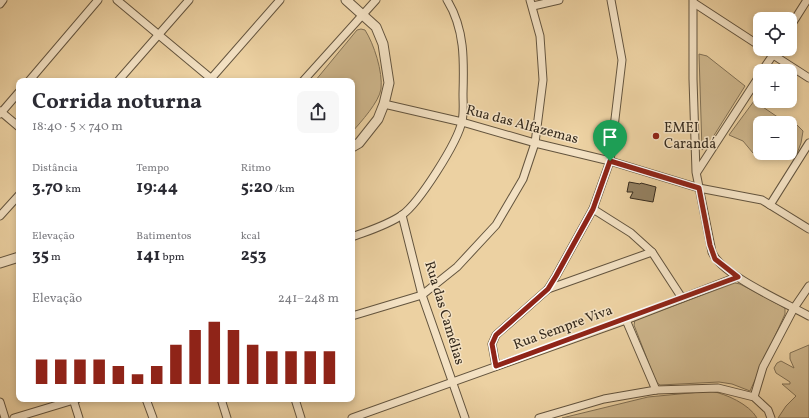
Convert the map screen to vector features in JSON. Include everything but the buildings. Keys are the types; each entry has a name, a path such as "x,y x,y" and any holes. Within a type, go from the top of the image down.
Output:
{"street":[{"path":"0,4 3,0"},
{"path":"32,78 98,0"},
{"path":"117,0 209,78"},
{"path":"121,78 189,0"},
{"path":"213,78 280,0"},
{"path":"346,0 376,27 383,44 389,82 384,104 378,119 359,143 355,145"},
{"path":"306,78 376,0"},
{"path":"355,236 402,215 420,196 446,158 462,122 464,60 460,30 447,0"},
{"path":"355,315 422,295 458,267 496,225 523,179 535,143 543,80 540,36 532,3 559,0"},
{"path":"496,366 492,344 496,335 548,289 593,209 610,161 622,60 611,0"},
{"path":"797,16 807,0"},
{"path":"694,2 753,41"},
{"path":"694,2 693,79 696,172 710,245 715,259 738,277 809,316"},
{"path":"780,56 809,78"},
{"path":"696,172 753,86"},
{"path":"16,95 1,112 16,124"},
{"name":"Rua das Alfazemas","path":"384,104 462,122 535,143 610,161 699,188 762,200 809,229"},
{"path":"770,205 809,143"},
{"path":"0,216 16,197"},
{"path":"593,209 631,233 652,252 682,298"},
{"name":"Rua das Camélias","path":"402,215 422,295 465,418"},
{"path":"548,289 652,252"},
{"path":"0,263 16,258"},
{"name":"Rua Sempre Viva","path":"352,418 626,320 738,277"},
{"path":"754,397 763,367 794,308 809,286"},
{"path":"626,320 656,390"},
{"path":"539,418 604,399 656,390 718,388 754,397 768,410 772,418"},
{"path":"0,402 5,418"},
{"path":"14,418 65,402"},
{"path":"75,402 78,418"},
{"path":"147,402 153,418"},
{"path":"222,402 227,418"},
{"path":"296,402 301,418"}],"shaded area":[{"path":"357,30 365,30 375,50 381,75 381,89 377,100 355,129 355,78 317,78"},
{"path":"699,54 707,56 745,86 708,145 702,150"},
{"path":"753,102 753,108 764,108 776,116 753,116 753,153 743,141 729,135"},
{"path":"797,125 803,131 797,153"},
{"path":"735,283 740,284 785,308 785,314 750,391 732,384 719,382 660,385 656,382 634,325 635,320"},
{"path":"809,345 809,418 778,418 786,406 796,396 782,384 790,384 790,382 776,373 774,368 777,363 781,361 794,368 790,359 790,353"},
{"path":"711,391 737,400 749,408 757,418 562,418 648,397"}],"place":[{"name":"EMEI Carandá","path":"656,136"}],"route":[{"path":"610,161 625,167 699,188 710,245 715,259 738,277 626,320 496,366 492,344 496,335 548,289 593,209 610,161"}]}
